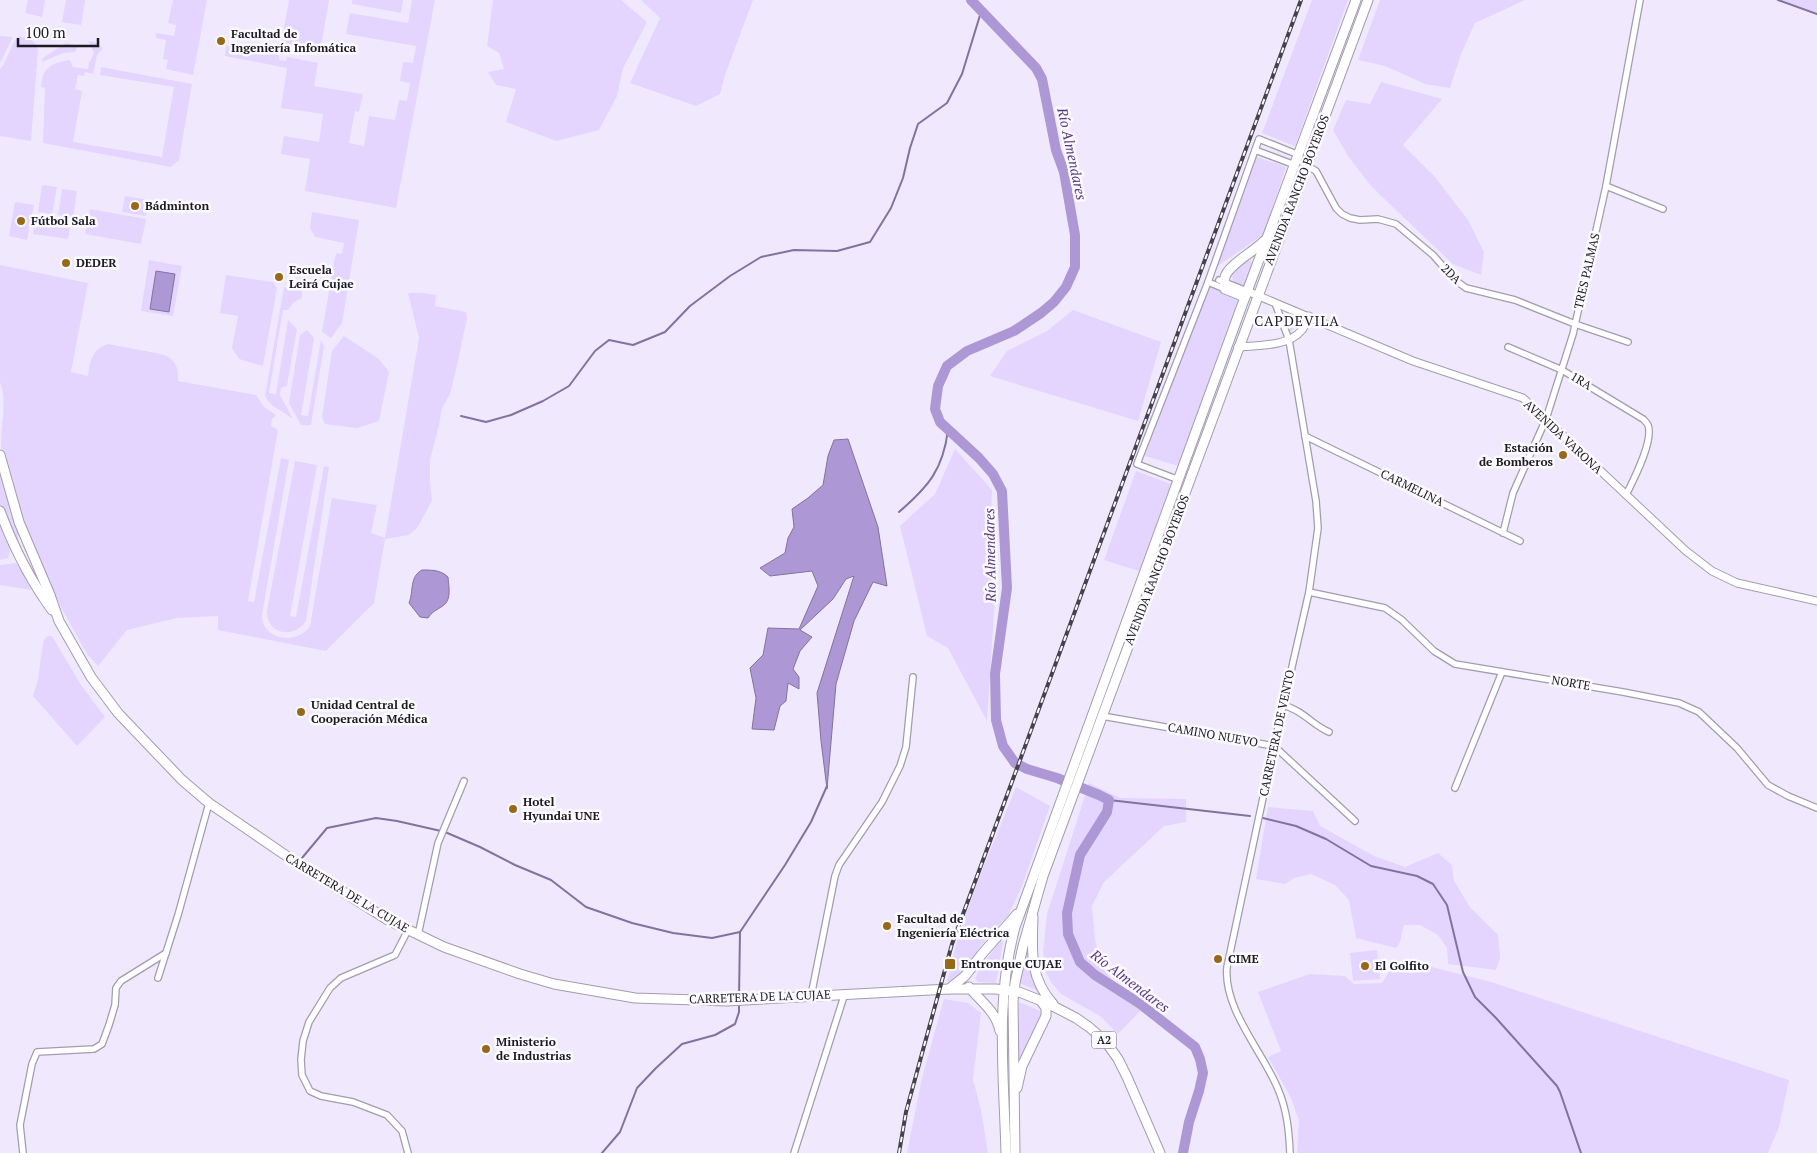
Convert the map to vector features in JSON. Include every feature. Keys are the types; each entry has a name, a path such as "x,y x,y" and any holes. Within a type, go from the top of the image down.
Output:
{"highway":[{"name":"AVENIDA RANCHO BOYEROS","path":"1006,1153 1003,1056 1004,990 1014,934 1024,900 1058,823 1084,753 1246,294 1356,0"},
{"name":"AVENIDA RANCHO BOYEROS","path":"1084,753 1102,716 1176,521 1238,347 1368,0"},
{"path":"1246,294 1223,282 1230,269 1258,247 1269,235"},
{"name":"CARRETERA DE LA CUJAE","path":"0,455 20,522 58,618"},
{"name":"CARRETERA DE LA CUJAE","path":"0,511 18,553 91,677 118,713 182,780 209,803 291,859 388,920 418,935 478,960 554,984 635,998 743,1001 949,989 1004,990"},
{"path":"18,553 20,546 20,522"},
{"name":"AVENIDA RANCHO BOYEROS","path":"1015,1153 1014,991 1034,903 1058,823"},
{"path":"949,989 961,980 1010,923 1024,900"},
{"path":"1034,903 1033,968 1039,984 1057,1008"},
{"path":"968,972 966,980 970,989 990,1009 996,1018 1000,1031 1003,1056"},
{"name":"A2","path":"1004,990 1014,991 1057,1008 1082,1022 1098,1035 1118,1059 1160,1153"},
{"path":"1014,1110 1022,1066 1040,1028 1046,1010 1040,1000"},
{"path":"1040,1028 1053,1016 1069,1014"}],"street":[{"name":"TRES PALMAS","path":"1503,532 1513,494 1546,419 1575,324 1606,186 1640,0"},
{"path":"1179,480 1138,464 1208,282 1259,139 1299,154"},
{"path":"1255,150 1295,165"},
{"name":"2DA","path":"1307,166 1316,171 1336,208 1342,214 1360,220 1378,219 1396,224 1433,255 1455,280 1466,288 1516,300 1575,324 1628,342"},
{"path":"1606,186 1663,209"},
{"path":"1208,282 1223,282"},
{"path":"1208,282 1223,282"},
{"name":"AVENIDA VARONA","path":"1246,294 1258,296 1309,316 1413,362 1523,398 1686,551 1712,571 1737,582 1817,601"},
{"name":"CARRETERA DE VENTO","path":"1275,303 1289,340 1316,501 1318,528 1309,592 1274,746 1226,979 1234,1004 1278,1087 1285,1108 1290,1153"},
{"path":"1238,347 1289,340 1302,331 1309,316"},
{"name":"1RA","path":"1508,347 1562,370 1643,419 1648,426 1648,438 1644,453 1626,495"},
{"name":"CARMELINA","path":"1305,436 1520,540"},
{"name":"NORTE","path":"1309,592 1385,608 1402,620 1434,651 1455,664 1679,703 1699,712 1737,748 1768,785 1817,808"},
{"path":"1455,788 1502,672"},
{"path":"811,996 835,876 839,865 882,802 900,766 906,747 914,677"},
{"path":"1283,706 1296,709 1330,732"},
{"name":"CAMINO NUEVO","path":"1102,716 1274,746 1356,821"},
{"path":"418,935 435,856 444,826 464,781"},
{"path":"158,978 209,803"},
{"path":"408,930 395,955 341,978 330,988 309,1022 303,1041 302,1060 302,1075 310,1091 321,1096 353,1102 388,1115 402,1131 408,1153"},
{"path":"23,1153 20,1125 32,1064 38,1052 94,1049 102,1044 115,1005 116,988 121,981 166,954"},
{"path":"794,1153 845,994"}],"shaded area":[{"path":"28,0 45,0 42,17 25,13"},
{"path":"66,0 85,0 81,25 62,22"},
{"path":"173,0 207,0 193,75 166,69 168,60 163,59 166,40 156,38 156,33 174,36 176,25 168,23"},
{"path":"289,0 329,0 320,52 281,45"},
{"path":"352,0 403,0 401,13 352,4"},
{"path":"412,0 435,0 396,208 305,191 310,159 281,154 284,136 319,142 323,114 281,108 287,68 225,56 226,46 279,55 279,60 286,61 287,57 318,63 314,86 363,94 359,112 355,111 349,143 364,146 369,116 395,120 399,100 407,101 410,83 400,81 403,62 413,63 416,46 346,34 350,13 408,23"},
{"path":"493,0 621,0 647,22 623,68 617,96 599,130 556,141 506,122 516,89 496,85 488,72 504,69 499,53 487,46"},
{"path":"641,0 753,0 725,75 720,94 696,106 630,83 660,18"},
{"path":"1312,0 1348,0 1295,146 1262,133"},
{"path":"1380,0 1525,0 1475,23 1461,54 1450,88 1425,84 1385,66 1358,60"},
{"path":"1774,0 1817,0 1817,14"},
{"path":"0,36 13,37 0,63"},
{"path":"19,36 33,41 38,49 31,141 0,136 0,69"},
{"path":"88,41 95,42 103,48 97,55 93,74 85,72 84,76 78,75 75,89 82,91 73,142 162,157 174,87 100,75 101,67 192,84 179,160 171,167 43,143 45,88 41,87 43,75 49,67 70,60 73,67 88,69 94,53"},
{"path":"66,43 78,46 75,52 63,53 42,62 43,58"},
{"path":"1381,82 1442,99 1403,145 1435,177 1468,220 1484,252 1481,275 1453,264 1371,186 1348,156 1333,130 1346,100 1370,104"},
{"path":"1254,156 1286,167 1264,234 1215,268"},
{"path":"42,185 57,187 52,214 38,212"},
{"path":"62,189 77,191 73,218 58,215"},
{"name":"Bádminton","path":"125,196 149,200 146,216 122,212"},
{"name":"Fútbol Sala","path":"15,202 34,205 27,240 9,236"},
{"path":"90,209 146,219 141,244 85,234"},
{"path":"312,212 359,220 342,323 331,338 322,332 335,257 337,253 342,254 344,243 315,237 310,228"},
{"path":"36,215 71,221 68,239 33,234"},
{"path":"149,260 182,266 173,316 141,311"},
{"path":"1246,261 1251,261 1253,264 1246,284 1241,285 1233,282 1232,274 1235,269"},
{"path":"0,265 88,283 71,372 88,376 95,352 108,344 161,354 170,358 177,367 178,381 256,395 264,407 276,415 272,419 271,426 278,430 248,601 254,602 281,458 289,460 262,615 264,624 274,635 290,638 304,632 310,626 332,498 377,505 371,533 385,538 419,338 408,293 436,295 435,306 466,312 467,318 456,370 450,394 442,408 430,460 432,501 417,528 409,535 385,539 374,603 326,651 218,630 218,616 177,618 127,630 98,666 87,654 57,600 25,529 1,447 4,406 0,382"},
{"path":"156,271 175,274 169,312 150,309"},
{"path":"226,275 273,282 277,288 263,366 239,359 232,348 238,316 220,313"},
{"path":"1209,286 1238,299 1178,466 1145,456"},
{"path":"284,287 302,291 302,298 294,302 288,310 283,310 269,393 276,394 288,320 297,329 287,386 281,388 280,395 293,419 273,406 265,396"},
{"path":"1073,310 1161,342 1138,421 990,376 1007,351 1047,331"},
{"path":"1285,311 1303,317 1290,333"},
{"path":"307,330 314,338 301,415 308,416 321,340 324,346 311,425 301,425 289,403 300,335"},
{"path":"344,336 379,359 389,372 379,421 357,428 325,424 322,417 332,351"},
{"path":"848,439 878,527 887,586 873,582 854,621 836,684 827,789 817,693 854,576 846,579 833,599 800,630 812,637 800,651 793,669 799,677 799,689 788,683 786,701 780,706 774,730 752,729 756,698 750,668 763,655 768,628 799,629 818,586 812,571 770,576 760,568 785,553 788,538 794,527 792,509 823,485 828,456 834,440"},
{"path":"955,449 992,490 990,545 995,595 987,721 948,648 927,636 900,526 935,494"},
{"path":"295,461 317,465 290,616 296,617 324,466 329,467 306,621 295,630 282,632 271,625 267,611"},
{"path":"0,466 18,531 18,548 0,506"},
{"path":"1136,471 1171,484 1139,571 1104,560"},
{"path":"0,520 8,539 10,553 8,558 0,560"},
{"path":"15,563 26,574 31,590 0,585 0,565"},
{"path":"422,570 433,570 448,577 449,594 447,601 428,618 420,617 409,603 413,580"},
{"path":"49,636 52,636 81,685 105,717 77,746 33,696 38,680 43,642"},
{"path":"1089,783 1120,798 1186,799 1186,822 1164,826 1104,882 1092,906 1095,940 1102,968 1140,1011 1118,1034 1100,1016 1061,994 1051,982 1045,970 1043,953 1047,914"},
{"path":"1016,787 1050,806 1022,886 1008,916 989,935 958,977 947,982 958,937 979,878"},
{"path":"1268,807 1313,811 1320,826 1374,856 1405,867 1438,853 1452,865 1454,881 1470,907 1498,935 1500,958 1496,970 1448,964 1447,948 1438,935 1420,925 1404,925 1400,942 1396,948 1356,938 1349,900 1335,885 1311,874 1294,878 1285,884 1256,879"},
{"path":"1031,928 1041,992 1019,983"},
{"path":"1001,940 1003,942 996,983 978,982 975,979 979,970"},
{"name":"El Golfito","path":"1377,950 1380,979 1353,981 1350,953"},
{"path":"1404,960 1491,982 1789,1080 1779,1127 1768,1153 1297,1153 1299,1121 1291,1098 1268,1057 1281,1051 1258,992 1310,974 1345,976 1354,984 1382,983 1389,972"},
{"path":"944,999 968,1003 981,1013 973,1079 981,1110 988,1153 907,1153 922,1078"},
{"path":"1019,1002 1043,1012 1019,1060 1017,1060"}],"waterway":[{"name":"Río Almendares","path":"971,0 1036,68 1042,79 1056,150 1064,172 1075,235 1075,267 1066,287 1054,302 1041,313 1014,331 967,351 947,366 938,386 935,409 940,422 979,458 993,474 1002,491 1007,588 995,674 996,720 1003,746 1015,763 1109,800 1107,812 1080,855 1067,913 1068,934 1080,962 1095,975 1139,1003 1195,1047 1200,1059 1203,1073 1189,1122 1183,1153"},
{"path":"1778,0 1817,14"},
{"path":"461,416 486,422 511,415 543,401 569,386 595,351 609,340 633,345 665,332 690,306 730,276 761,257 794,250 837,251 870,242 891,208 903,178 918,124 947,103 962,74 981,12"},
{"path":"899,512 926,486 938,467 946,444 948,430"},
{"path":"739,997 740,932 811,822 827,786"},
{"path":"1109,800 1250,816"},
{"path":"302,858 327,828 376,818 441,831"},
{"path":"1263,818 1296,826 1326,839 1371,866 1417,876 1433,884 1447,905 1463,972 1475,997 1557,1086 1581,1153"},
{"path":"445,832 551,880 586,907 632,923 673,933 712,938 740,932"},
{"path":"602,1153 620,1132 637,1088 682,1044 715,1035 735,1024 739,1012 739,1004"}],"railway":[{"path":"899,1153 906,1112 952,944 1301,0"}],"place":[{"name":"Facultad de Ingeniería Infomática","path":"221,41"},
{"name":"Bádminton","path":"135,206"},
{"name":"Fútbol Sala","path":"21,221"},
{"name":"DEDER","path":"66,263"},
{"name":"Escuela Leirá Cujae","path":"279,277"},
{"name":"Estación de Bomberos","path":"1563,455"},
{"name":"Unidad Central de Cooperación Médica","path":"301,712"},
{"name":"Hotel Hyundai UNE","path":"513,809"},
{"name":"Facultad de Ingeniería Eléctrica","path":"887,926"},
{"name":"CIME","path":"1218,959"},
{"name":"Entronque CUJAE","path":"950,964"},
{"name":"El Golfito","path":"1365,966"},
{"name":"Ministerio de Industrias","path":"486,1049"}],"district":[{"name":"CAPDEVILA","path":"1297,321"}]}
